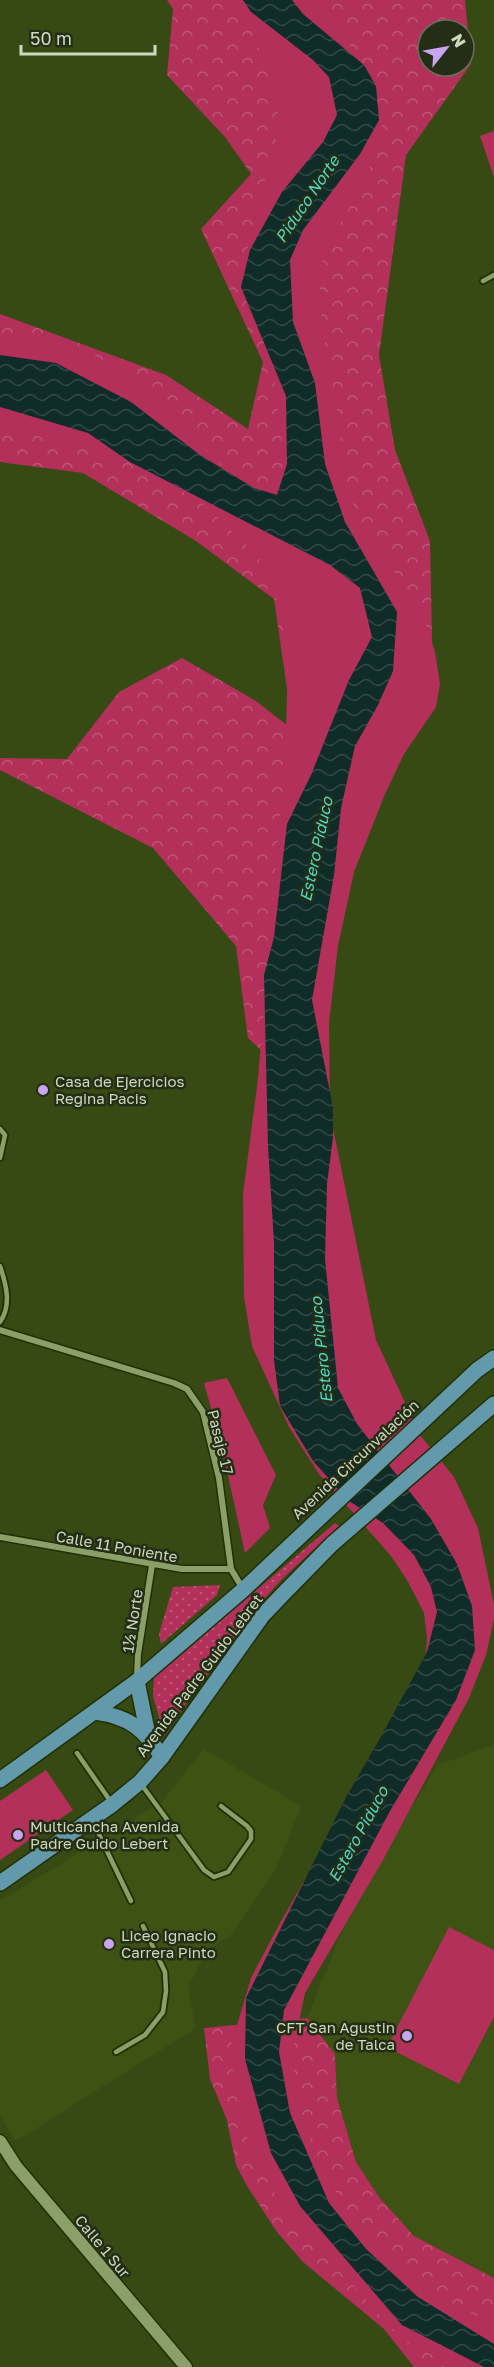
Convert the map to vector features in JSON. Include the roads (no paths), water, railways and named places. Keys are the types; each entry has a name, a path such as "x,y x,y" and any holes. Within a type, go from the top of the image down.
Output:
{"main road":[{"name":"Avenida Circunvalación","path":"243,1590 477,1370 494,1358"},
{"name":"Avenida Padre Guido Lebret","path":"0,1883 92,1819 140,1782 162,1756 263,1615 332,1544 494,1404"},
{"name":"Avenida Padre Guido Lebret","path":"0,1780 137,1681 243,1590"},
{"path":"137,1681 147,1735"},
{"path":"95,1712 117,1715 131,1722 147,1735 162,1756"}],"street":[{"name":"Pasaje 17","path":"0,1330 174,1383 187,1389 203,1412 209,1433 219,1478 231,1569 243,1590"},
{"name":"Calle 11 Poniente","path":"0,1537 152,1565 182,1569 231,1569"},
{"name":"1½ Norte","path":"137,1681 138,1654 152,1565"},
{"name":"Calle 1 Sur","path":"0,2141 16,2166 186,2367"}],"lane":[{"path":"483,281 494,275"},
{"path":"0,1129 5,1135 0,1158"},
{"path":"0,1266 7,1298 4,1316 0,1322"},
{"path":"77,1753 112,1804"},
{"path":"140,1782 204,1870 214,1877 228,1872 251,1839 251,1831 247,1826 221,1806"},
{"path":"92,1819 131,1901"},
{"path":"116,2052 145,2035 163,2012 166,1990 165,1972 143,1926"}],"water":[{"path":"243,0 292,0 303,14 364,65 376,86 379,120 360,154 303,230 290,260 293,322 315,383 325,464 345,522 397,612 393,671 378,705 355,746 341,808 334,875 312,1000 333,1108 333,1137 327,1184 325,1259 338,1388 357,1424 431,1519 457,1564 472,1606 475,1650 456,1700 390,1811 284,2010 279,2052 290,2113 329,2203 366,2249 418,2297 494,2344 494,2367 484,2367 402,2325 300,2206 271,2153 245,2059 246,1998 346,1797 427,1652 437,1612 431,1587 414,1555 383,1523 349,1501 313,1461 280,1406 274,1360 274,1243 268,1146 264,975 274,937 287,824 311,775 349,680 372,637 360,588 330,565 130,462 88,433 0,407 0,355 56,363 131,402 200,455 254,488 277,495 287,464 286,396 241,287 250,250 282,192 323,142 337,115 329,77 313,60 251,12"}],"place":[{"name":"Casa de Ejercicios Regina Pacis","path":"43,1090"},
{"name":"Multicancha Avenida Padre Guido Lebert","path":"18,1835"},
{"name":"Liceo Ignacio Carrera Pinto","path":"109,1944"},
{"name":"CFT San Agustin de Talca","path":"407,2036"}],"water label":[{"name":"Piduco Norte","path":"307,199"},
{"name":"Estero Piduco","path":"316,849"},
{"name":"Estero Piduco","path":"321,1350"},
{"name":"Estero Piduco","path":"358,1834"}]}
